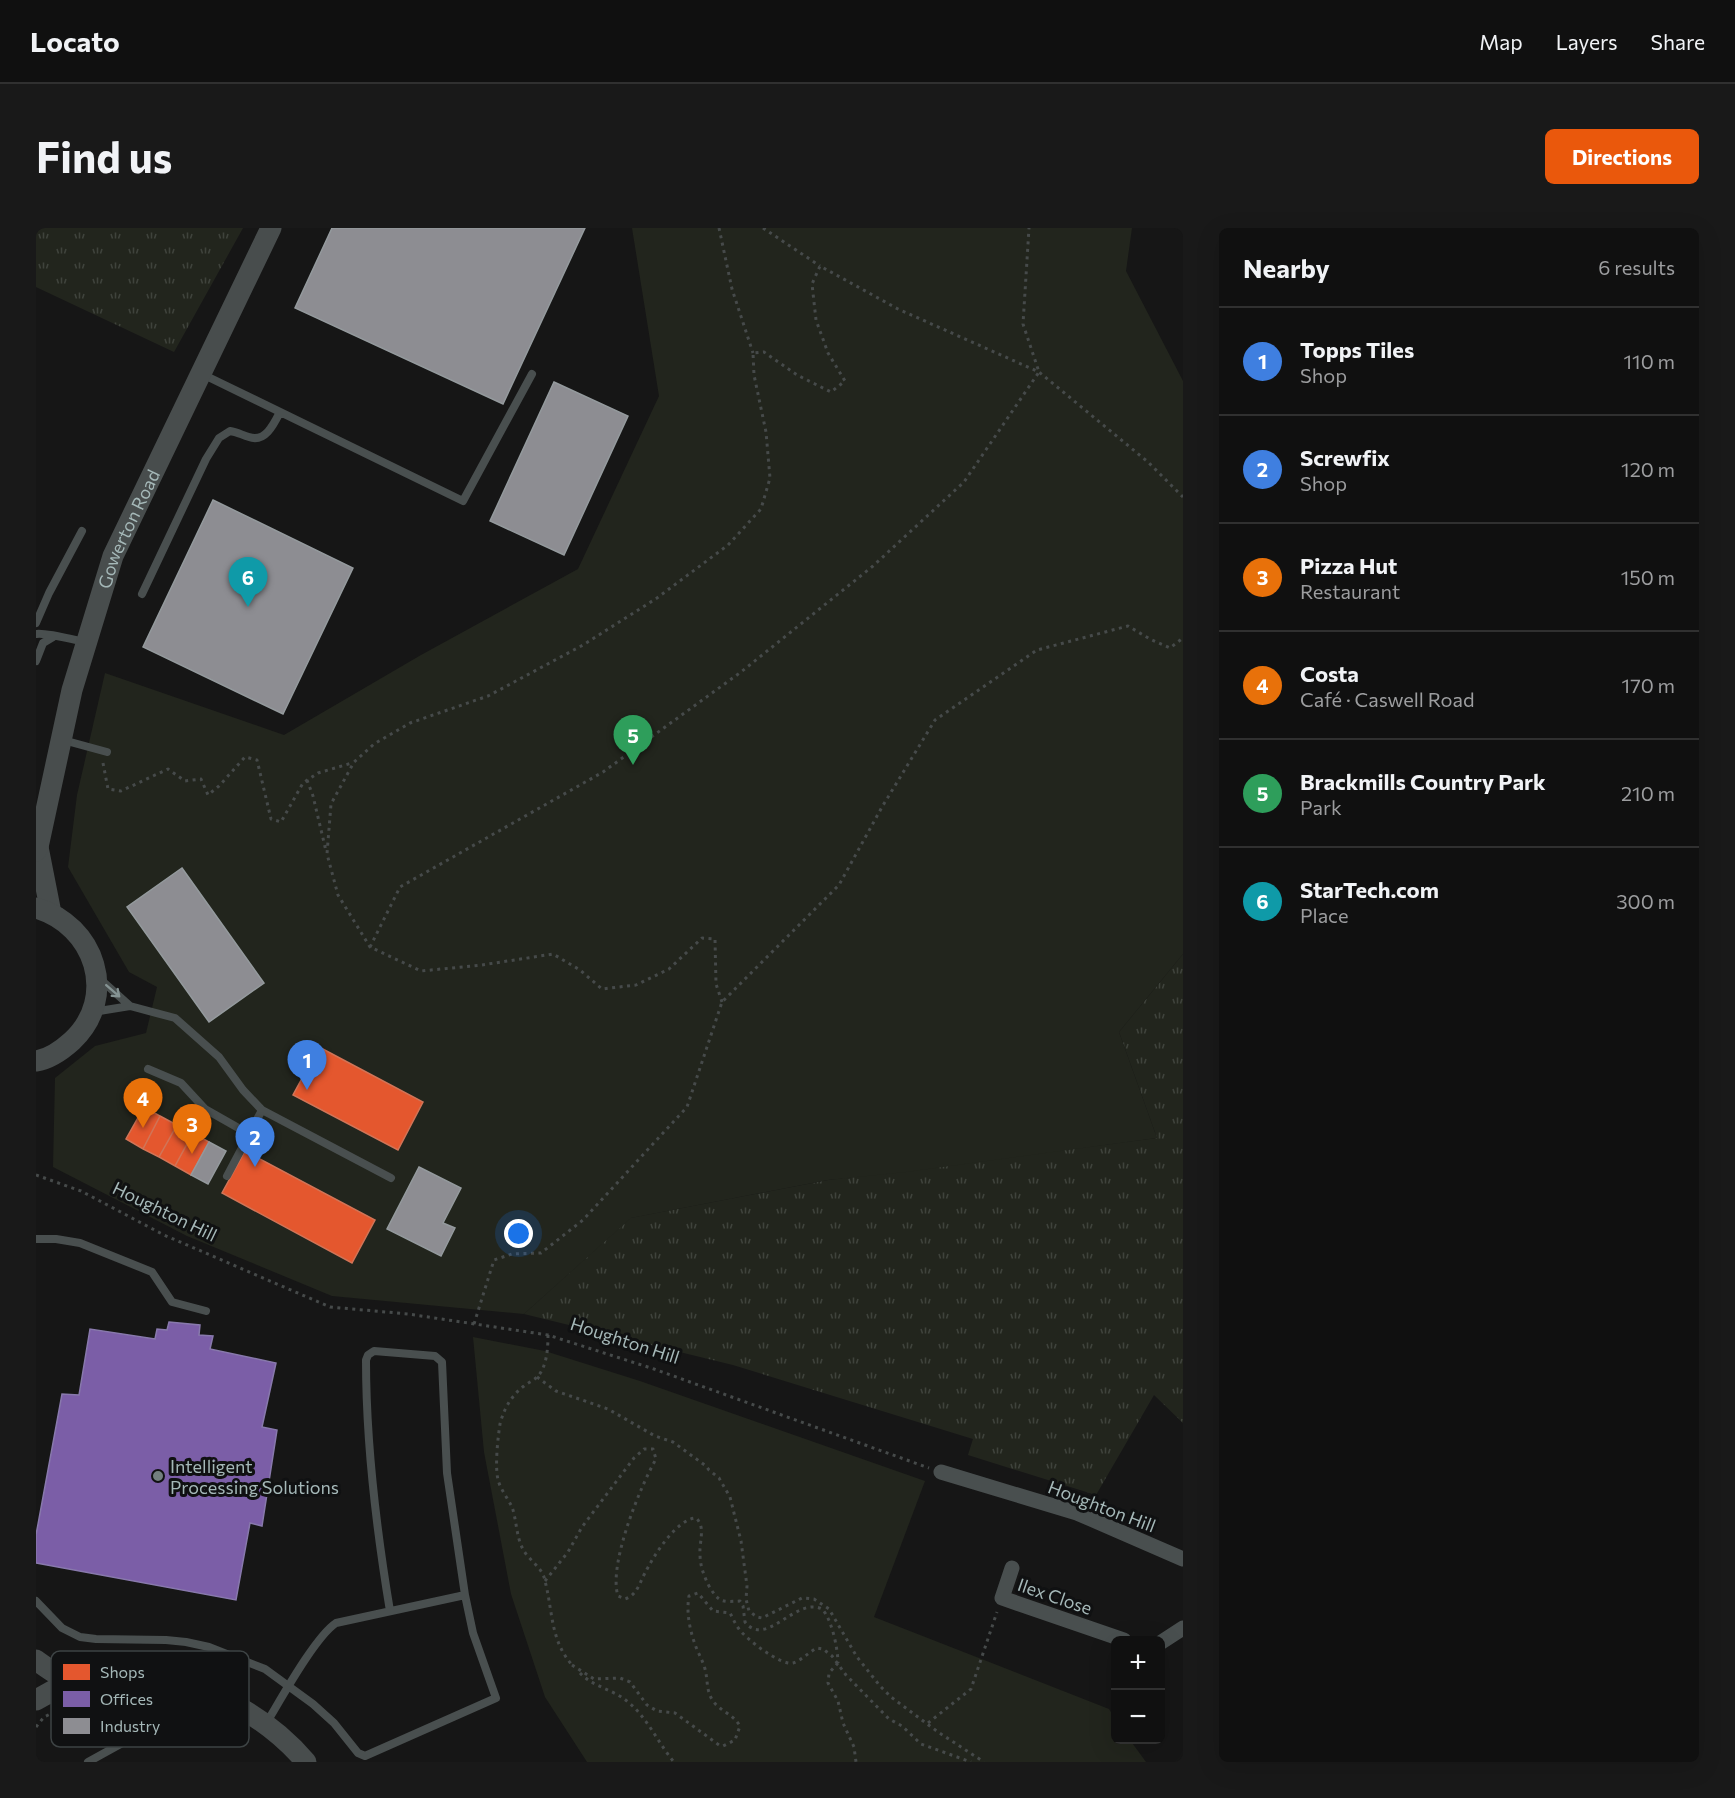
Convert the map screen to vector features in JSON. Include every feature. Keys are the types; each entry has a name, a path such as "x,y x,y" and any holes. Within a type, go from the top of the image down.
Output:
{"street":[{"name":"Gowerton Road","path":"44,910 37,849 72,690 113,556 271,228"},
{"path":"37,1064 62,1050 80,1034 92,1012 96,994 96,976 89,950 73,928 44,910"},
{"name":"Houghton Hill","path":"941,1472 1077,1513 1183,1559"},
{"name":"Ilex Close","path":"1012,1568 1002,1598 1111,1636"},
{"path":"1165,1640 1183,1628"},
{"path":"36,1660 51,1669"},
{"path":"36,1700 51,1692"},
{"path":"249,1713 267,1724 306,1762"}],"lane":[{"path":"201,373 463,501 532,374"},
{"path":"142,594 206,459 219,438 230,431 259,438 273,427 280,412"},
{"path":"36,623 82,531"},
{"path":"36,629 36,634 43,632 52,637 87,642"},
{"path":"36,661 43,643 52,637"},
{"path":"62,739 104,751"},
{"path":"96,976 130,1006"},
{"path":"92,1012 130,1006 175,1018 219,1057 243,1090 262,1110 391,1178"},
{"path":"148,1069 181,1083 205,1109 249,1134"},
{"path":"227,1176 262,1110"},
{"path":"36,1239 56,1239 80,1243 152,1272 172,1302 206,1311"},
{"path":"249,1663 265,1669 289,1685 326,1716 358,1753 365,1756 494,1700 496,1695 473,1633 465,1595 447,1473 442,1362 435,1356 374,1351 368,1355 366,1360 369,1456 375,1519 390,1611"},
{"path":"267,1724 289,1685 331,1626 465,1595"},
{"path":"36,1601 62,1628 80,1637 166,1640 209,1647 219,1651"},
{"path":"88,1762 115,1747"}],"path":[{"path":"327,854 331,804 354,762 374,744 410,723 488,696 583,645 657,598 728,545 761,509 770,478 766,432 754,375 753,353 732,289 719,228"},
{"path":"763,228 820,266 898,309 1039,372 1148,462 1183,497"},
{"path":"1029,228 1023,324 1039,372"},
{"path":"753,353 764,352 797,375 831,392 844,381 828,353 816,320 812,284 820,266"},
{"path":"370,946 400,887 603,772 741,672 873,566 964,482 1039,372"},
{"path":"474,1324 494,1260 512,1254 541,1253 583,1220 687,1107 722,1002 839,885 882,807 935,720 1037,650 1128,626 1170,648 1183,638"},
{"path":"104,751 108,789 121,791 168,769 185,781 201,779 208,795 245,757 257,760 271,819 281,822 303,783 318,773 354,762"},
{"path":"307,780 314,796 338,895 370,946 421,971 482,965 553,954 580,970 602,989 636,984 669,969 702,938 715,939 716,984 722,1002"},
{"name":"Houghton Hill","path":"36,1175 81,1191 164,1235 330,1307 408,1314 548,1335 654,1369 941,1472"},
{"path":"548,1335 546,1357 537,1377 512,1396 500,1424 496,1469 498,1480 512,1507 519,1540 546,1581 550,1619 564,1656 586,1679 613,1691 630,1703 674,1762"},
{"path":"537,1377 556,1391 608,1409 655,1436 673,1443 706,1466 719,1478 730,1497 741,1541 749,1611 762,1618 802,1598 808,1597 819,1601 829,1609 856,1657 880,1686 896,1701 949,1740 984,1762"},
{"path":"546,1581 624,1470 644,1449 650,1448 653,1449 656,1459 647,1474 626,1532 618,1568 616,1587 618,1596 625,1599 635,1594 666,1538 689,1519 696,1518 702,1532 701,1566 704,1577 716,1597 727,1602 740,1601 745,1622 759,1630 771,1628 809,1607 819,1607 826,1612 829,1618 838,1663"},
{"path":"572,1665 594,1679 620,1678 630,1682 647,1705 657,1711 675,1713 721,1746 735,1740 740,1726 733,1716 715,1703 708,1692 706,1670 696,1647 687,1609 691,1595 699,1593 713,1611 730,1613 741,1632 755,1644 783,1661 795,1662 819,1648 832,1656 846,1675 889,1719 902,1726 921,1743 971,1762"},
{"path":"928,1723 971,1689 1002,1598"},
{"path":"838,1663 829,1673 828,1683 838,1701 843,1723 854,1747 856,1762"},
{"path":"36,1727 44,1717 51,1714"}],"green space":[{"path":"36,228 243,228 174,352 36,287"},
{"path":"632,228 1132,228 1126,271 1183,381 1183,954 1119,1032 1157,1138 906,1172 828,1180 631,1218 524,1314 332,1296 187,1236 53,1167 55,1078 95,1046 146,1033 157,987 129,972 68,867 77,795 105,673 284,735 421,655 578,569 659,396"},
{"path":"1183,954 1183,1423 1154,1395 1096,1495 968,1455 973,1439 733,1365 524,1314 630,1218 828,1180 1157,1138 1119,1032"},
{"path":"473,1337 545,1351 640,1381 925,1481 874,1617 1109,1709 1111,1712 1111,1744 1133,1744 1146,1762 587,1762 545,1697 511,1594 484,1452"}],"building: Shops":[{"path":"319,1047 423,1102 398,1150 293,1095"},
{"path":"144,1107 160,1116 143,1149 126,1139"},
{"path":"160,1116 177,1125 159,1157 143,1149"},
{"path":"177,1125 193,1133 175,1166 159,1157"},
{"path":"193,1133 209,1142 191,1175 175,1166"},
{"path":"245,1151 375,1220 352,1263 222,1193"}],"building: Offices":[{"name":"Intelligent Processing Solutions","path":"169,1322 200,1325 199,1335 213,1336 210,1349 276,1363 262,1427 277,1430 262,1526 250,1523 236,1600 36,1563 36,1535 62,1394 79,1395 90,1329 155,1339 157,1329 167,1330"}],"building: Industry":[{"path":"332,228 585,228 503,404 295,308"},
{"path":"554,382 628,416 564,555 490,521"},
{"path":"213,500 353,568 283,714 143,647"},
{"path":"182,868 264,983 209,1022 127,907"},
{"path":"209,1142 226,1151 208,1184 191,1175"},
{"path":"419,1167 461,1188 443,1223 455,1228 441,1256 387,1229"}],"place":[{"name":"StarTech.com","path":"248,607"},
{"name":"Brackmills Country Park","path":"633,765"},
{"name":"Topps Tiles","path":"307,1090"},
{"name":"Costa","path":"143,1128"},
{"name":"Pizza Hut","path":"192,1154"},
{"name":"Screwfix","path":"255,1167"},
{"name":"Intelligent Processing Solutions","path":"158,1476"}]}
